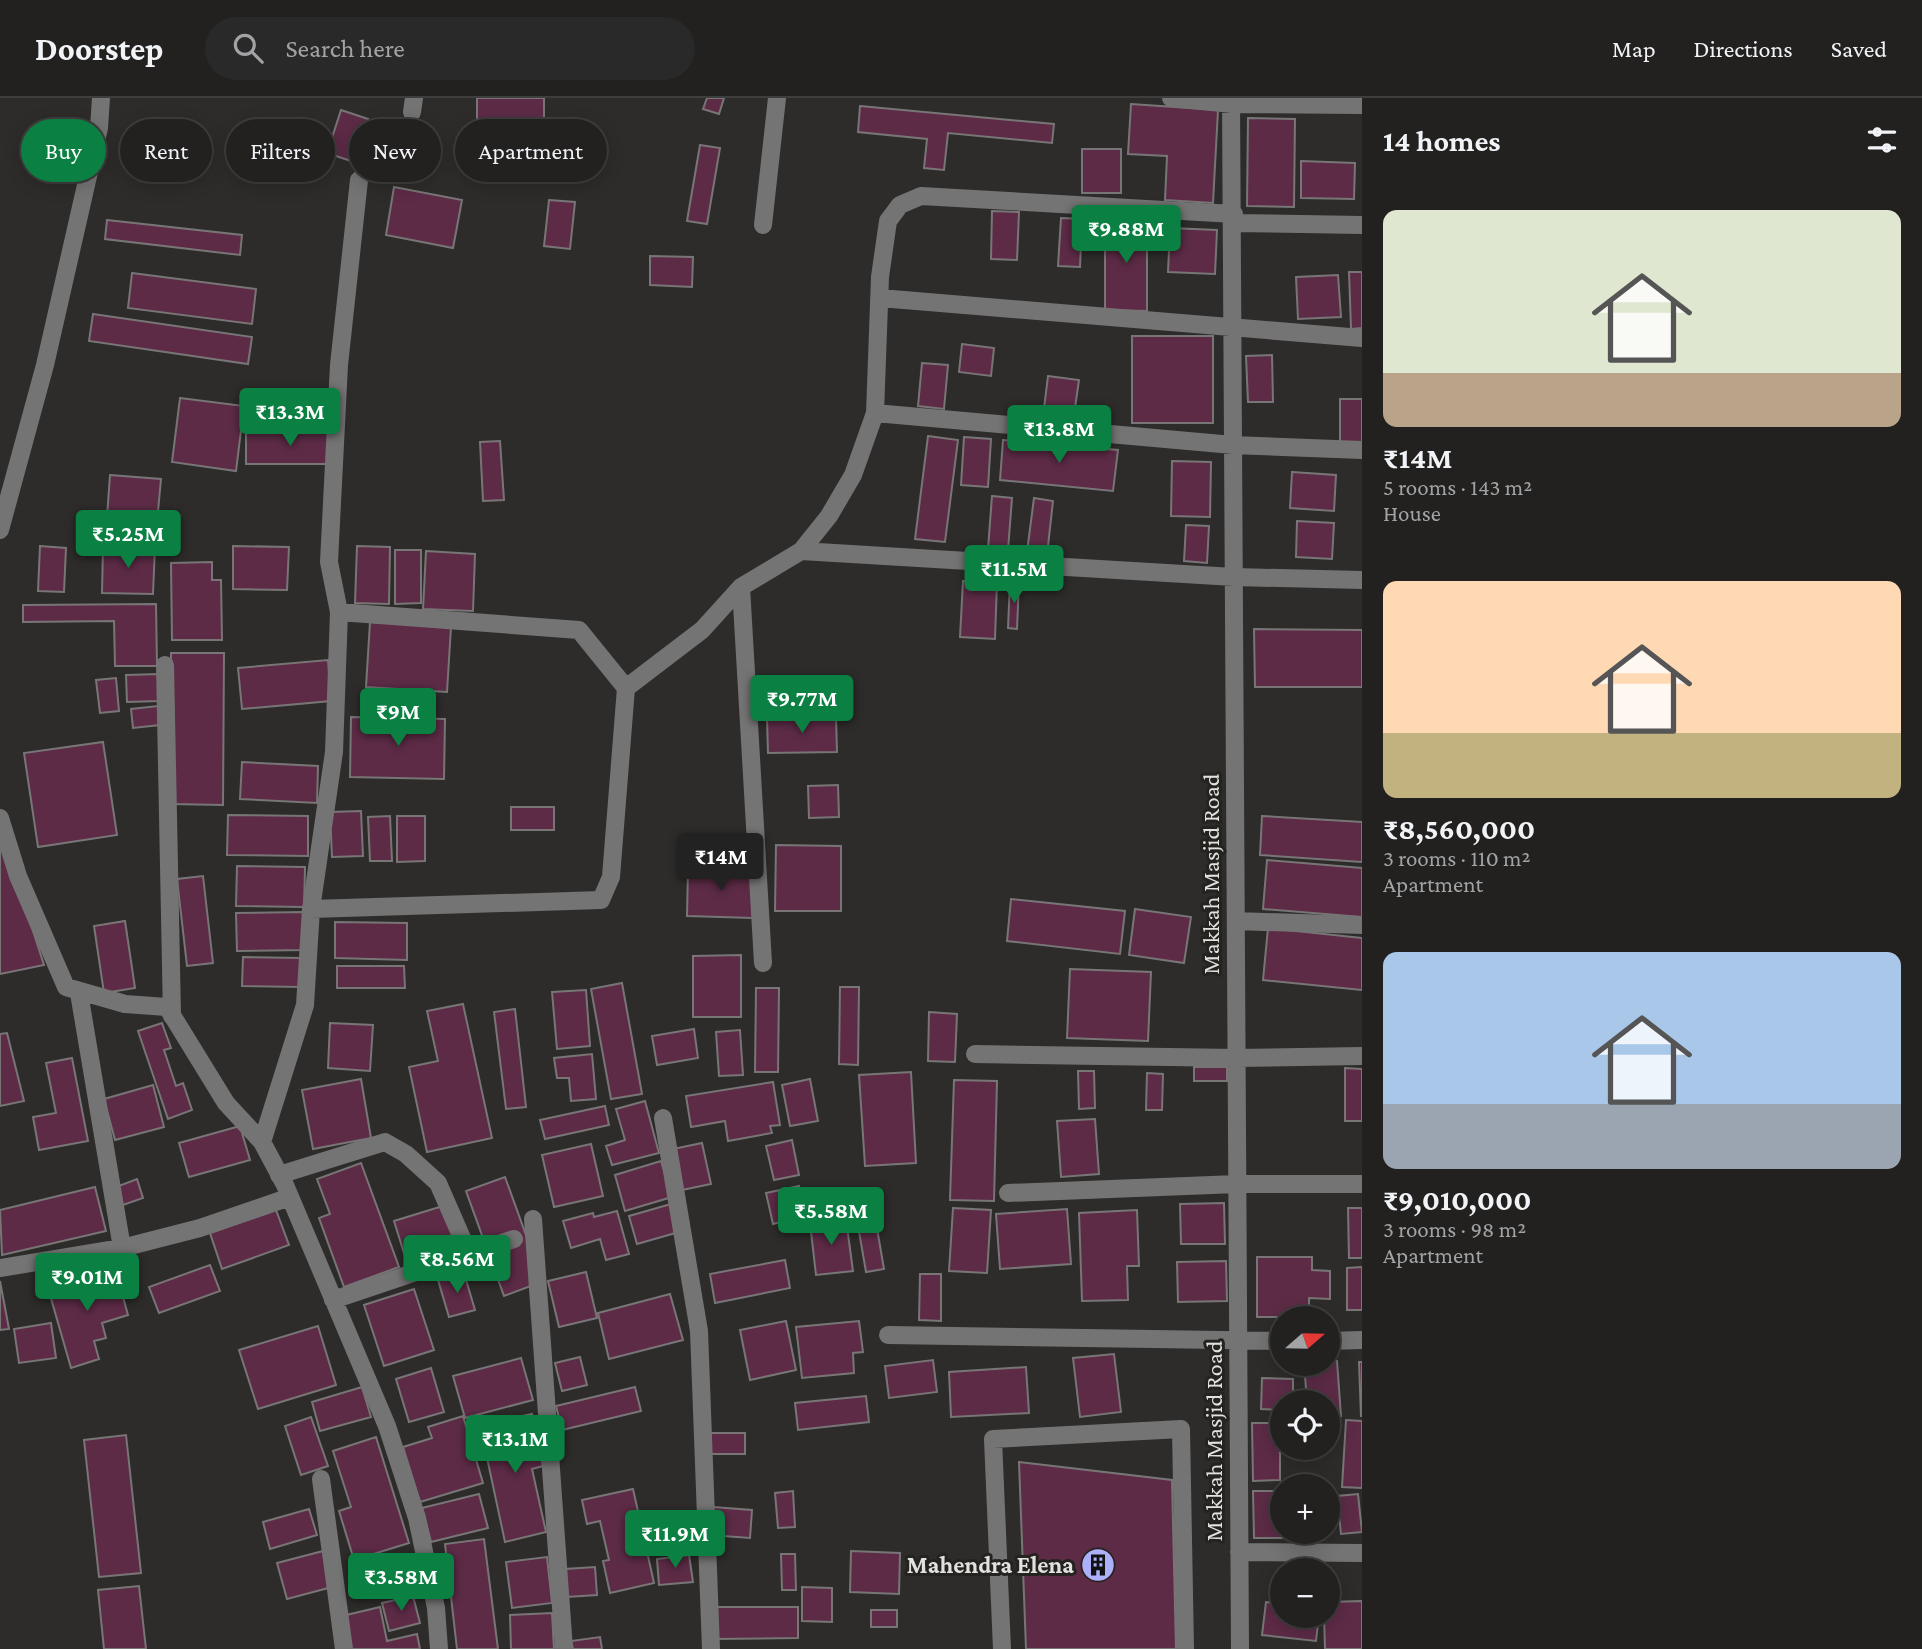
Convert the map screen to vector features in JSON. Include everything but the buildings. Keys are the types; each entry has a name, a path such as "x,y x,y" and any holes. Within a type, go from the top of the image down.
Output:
{"street":[{"path":"0,530 45,365 99,128 100,98"},
{"path":"763,225 777,98"},
{"path":"1171,98 1362,105"},
{"name":"Makkah Masjid Road","path":"1231,101 1240,1649"},
{"path":"262,1142 304,1005 311,908 334,752 339,612 330,549 338,365 359,182"},
{"path":"626,688 702,630 741,587 801,551 829,516 853,475 876,413 880,298 888,221 900,205 921,196 1362,225"},
{"path":"880,298 1362,338"},
{"path":"876,413 1233,445 1362,450"},
{"path":"801,551 1234,577 1362,580"},
{"path":"741,587 764,963"},
{"path":"311,908 601,900 611,877 626,688 579,630 339,612"},
{"path":"164,664 172,1016"},
{"path":"0,818 18,876 66,987 79,993 125,1004 167,1007 226,1104 262,1142 289,1197 387,1426 416,1518 436,1608 439,1649"},
{"path":"1236,921 1362,925"},
{"path":"79,993 122,1248"},
{"path":"975,1054 1236,1058 1362,1056"},
{"path":"663,1118 698,1331 711,1649"},
{"path":"279,1175 385,1142 406,1154 438,1183 469,1254"},
{"path":"1008,1193 1237,1184 1362,1184"},
{"path":"0,1268 122,1248 200,1228 289,1197"},
{"path":"533,1219 564,1649"},
{"path":"333,1300 514,1239"},
{"path":"888,1335 1270,1341"},
{"path":"1340,1341 1362,1340"},
{"path":"1002,1649 993,1439 1181,1429 1185,1649"},
{"path":"321,1479 344,1649"},
{"path":"1239,1552 1362,1553"}],"place":[{"name":"Mahendra Elena","path":"1098,1565"}]}
